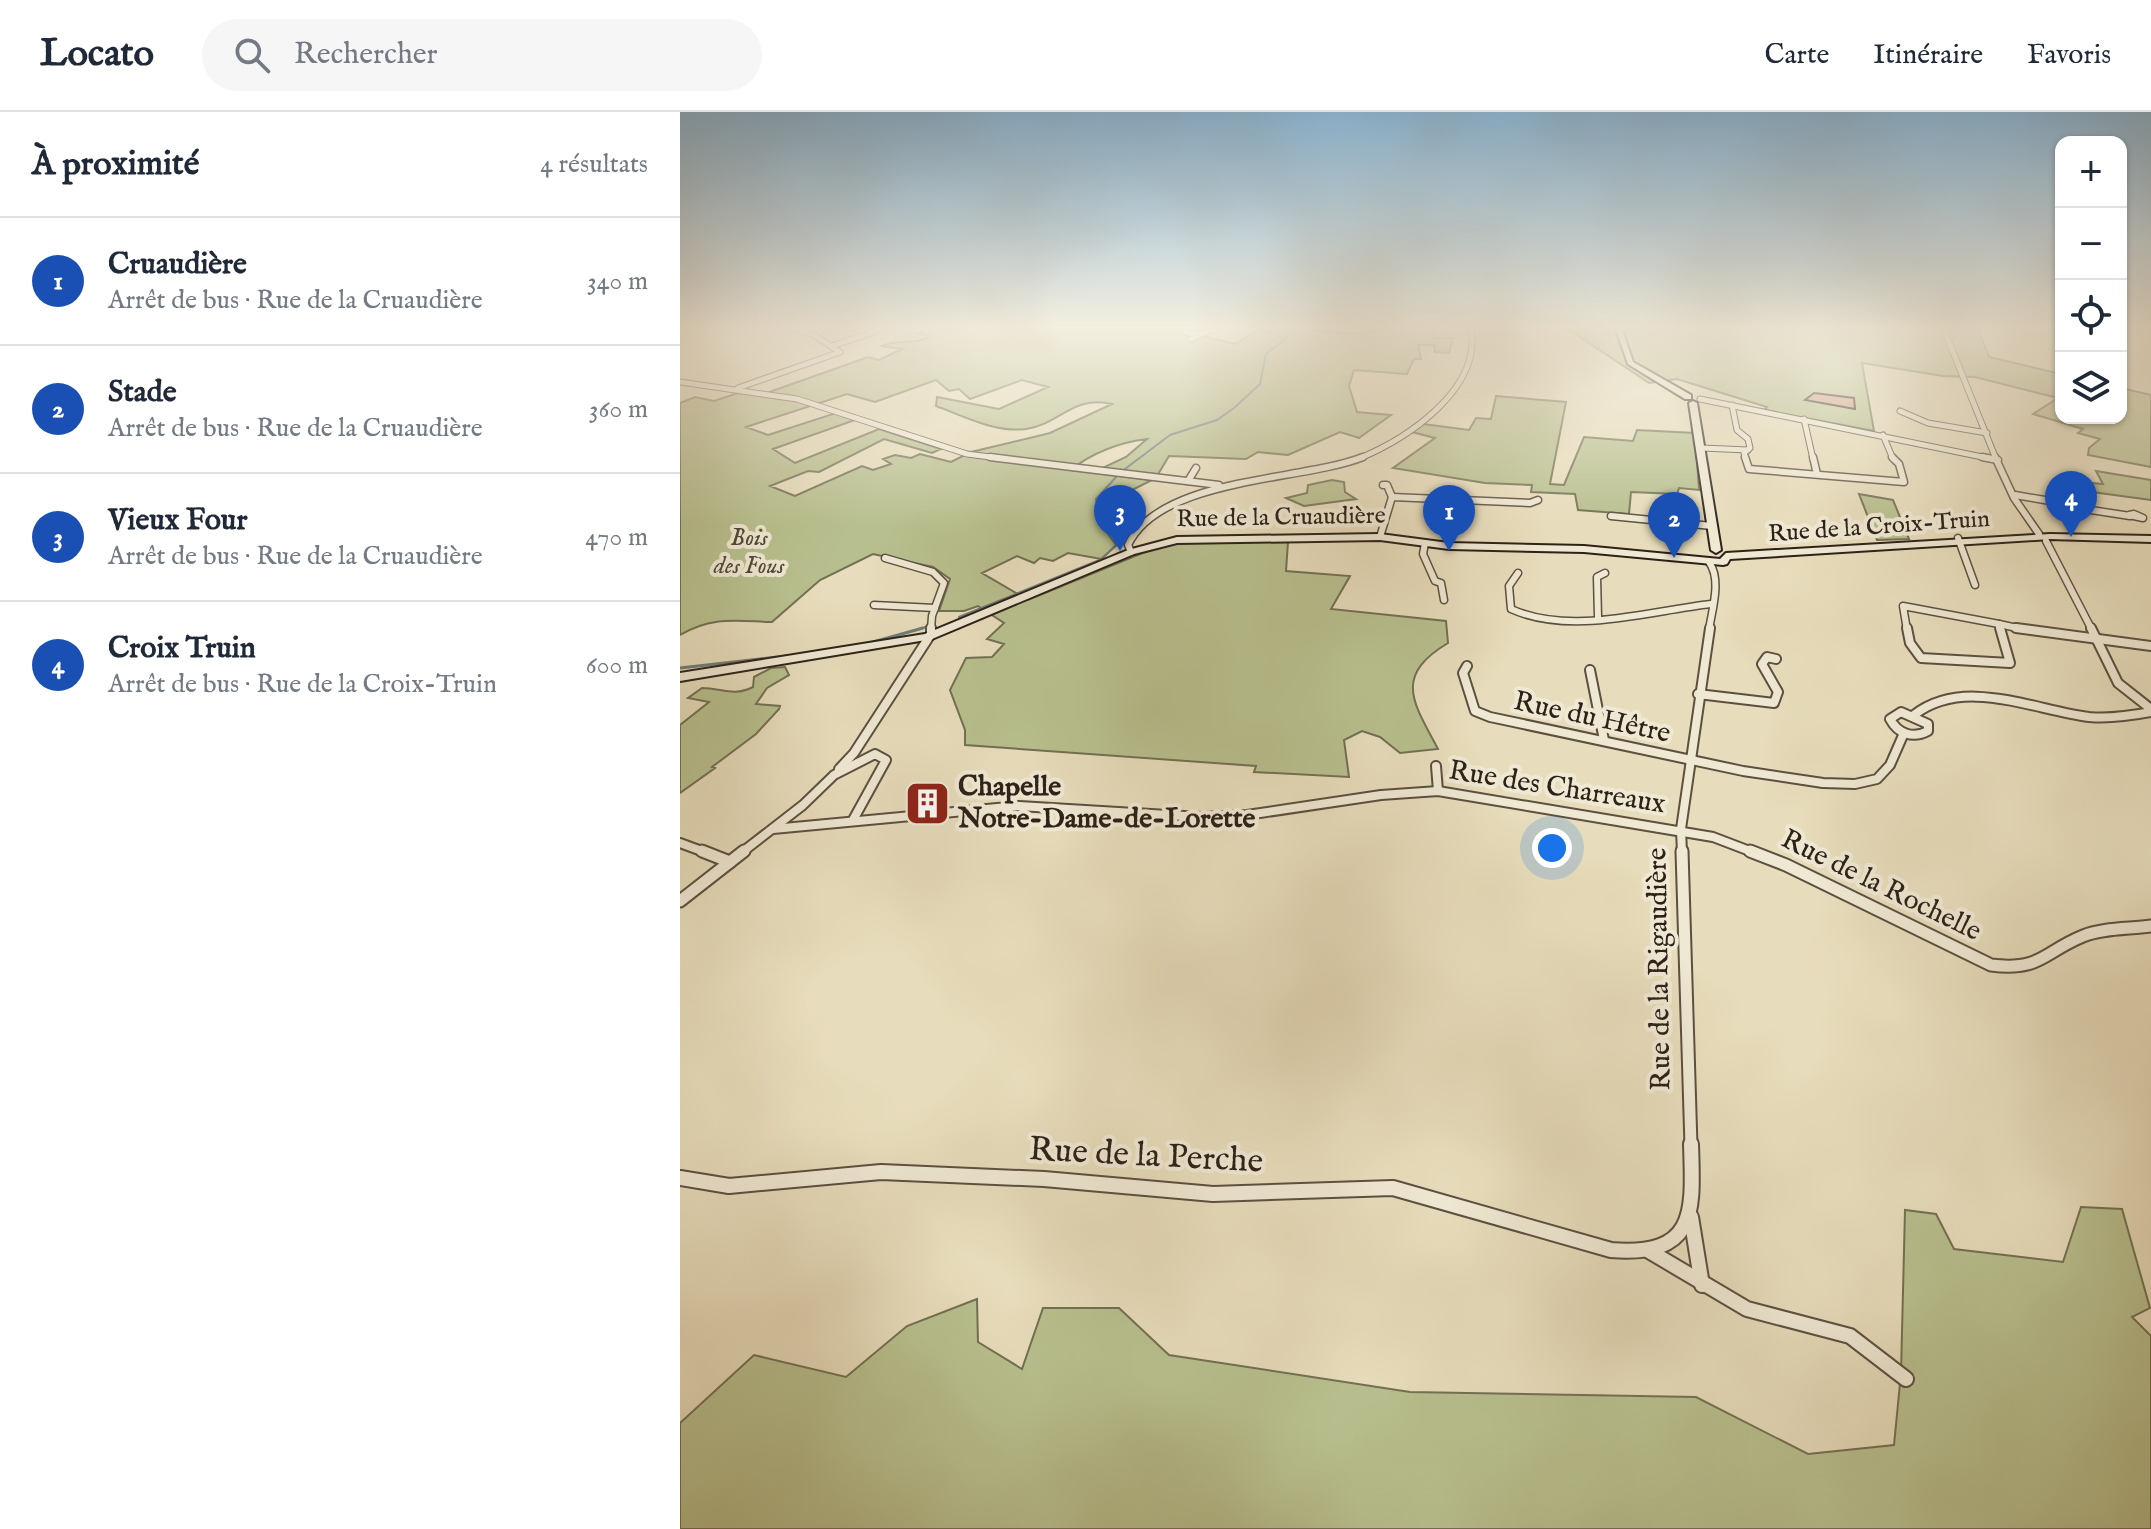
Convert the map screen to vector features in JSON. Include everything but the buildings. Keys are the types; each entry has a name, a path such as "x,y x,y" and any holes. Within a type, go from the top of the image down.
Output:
{"main road":[{"path":"1682,393 1694,400 1712,526 1713,558"},
{"name":"Rue de la Cruaudière","path":"680,676 930,629 1131,552 1177,540 1380,537 1479,548 1659,553 1713,558"},
{"name":"Rue de la Croix-Truin","path":"1713,558 1840,551 1958,538 2151,539"}],"street":[{"path":"761,393 797,399 967,454 1219,485"},
{"path":"1131,552 1131,537 1146,523 1191,497 1219,485 1354,460 1416,426 1442,405 1451,393"},
{"path":"1970,393 2029,523 2054,551 2118,683 2151,711"},
{"path":"1694,400 1804,419 1998,460"},
{"path":"1732,405 1737,430 1748,439 1748,450 1744,453 1749,469 1904,482 1883,435"},
{"path":"1900,411 1928,423 1987,433"},
{"path":"1804,419 1817,474"},
{"path":"1702,448 1748,450"},
{"path":"1188,481 1196,468"},
{"path":"1380,537 1392,497 1387,485 1383,485"},
{"path":"2015,495 2151,518"},
{"path":"1392,497 1530,503 1538,500"},
{"path":"1611,516 1712,526"},
{"path":"1958,538 1975,585"},
{"path":"1425,543 1423,554 1435,581 1441,583 1444,600"},
{"path":"680,901 773,829 834,775 854,753 930,629 943,581 933,572 885,558"},
{"name":"Rue de la Rigaudière","path":"1702,1285 1691,1217 1681,829 1711,604 1713,558"},
{"path":"1518,573 1509,586 1511,609 1518,614 1572,621 1711,604"},
{"path":"1598,617 1597,577 1605,573"},
{"path":"874,605 935,608"},
{"path":"1999,624 2010,663 1941,660 1915,654 1903,606 1999,624 2151,646"},
{"path":"1698,694 1774,703 1778,692 1762,664 1767,657 1776,659"},
{"name":"Rue du Hêtre","path":"1467,666 1463,673 1475,711 1514,725 1604,740 1689,761 1840,785 1859,784 1886,773 1904,733"},
{"path":"1590,670 1604,740"},
{"path":"1914,715 1929,701 1944,698 2031,703 2082,716 2120,719 2151,711"},
{"path":"1901,712 1925,720 1928,731 1916,735 1904,733 1893,726 1890,719 1901,712"},
{"path":"834,775 875,754 886,760 853,820"},
{"path":"1436,766 1438,791"},
{"name":"Rue des Charreaux","path":"773,829 1019,806 1188,816 1247,815 1381,795 1438,791 1681,829"},
{"name":"Rue de la Rochelle","path":"1681,829 1713,837 1786,865 1991,965 2015,968 2033,965 2085,935 2101,930 2151,926"},
{"path":"680,843 730,862"},
{"name":"Rue de la Perche","path":"680,1178 729,1186 881,1172 1044,1179 1213,1194 1393,1188 1611,1250 1649,1251"},
{"path":"1649,1251 1674,1239 1691,1217"},
{"path":"1649,1251 1747,1309 1850,1336 1906,1379"}],"green space":[{"name":"Bois des Fous","path":"738,393 900,393 875,402 847,394 746,427 768,435 836,413 855,420 773,449 795,463 879,429 941,449 932,453 884,439 819,472 808,471 770,486 795,496 862,466 873,470 891,464 883,459 895,455 911,458 920,454 951,462 971,452 1050,433 1112,404 1086,403 1038,426 1014,430 980,423 936,406 937,397 999,409 1034,393 1351,393 1357,412 1391,415 1359,438 1340,432 1288,455 1258,452 1246,459 1169,456 1157,476 1098,470 1126,457 1147,439 1097,454 1071,470 1152,480 1106,503 1119,521 1109,532 1127,536 1101,559 1068,553 1053,561 1040,558 1034,563 1017,556 982,573 1028,600 1162,545 1195,541 1288,542 1286,571 1350,576 1331,609 1446,621 1448,643 1420,667 1413,691 1421,717 1438,749 1400,753 1380,737 1362,731 1344,740 1349,777 1254,772 1256,766 965,745 965,730 950,690 966,658 992,657 1004,644 987,639 1004,623 978,606 964,611 939,611 950,579 933,567 873,554 820,580 772,622 713,622 680,635 680,403 695,397 714,401"},
{"path":"964,393 986,393 970,399"},
{"path":"1722,393 1867,393 1874,431 1764,410 1767,407"},
{"path":"2127,393 2151,395 2151,467 2088,455 2089,448 2100,439 2078,433 2083,429 2066,424 2127,424"},
{"path":"1496,396 1566,402 1550,484 1564,485 1584,437 1633,441 1637,430 1695,433 1699,490 1679,488 1677,494 1631,492 1629,514 1578,510 1575,494 1531,492 1532,485 1485,483 1393,468 1435,438 1412,432 1423,424 1469,430 1476,418 1491,419"},
{"path":"2055,400 2055,421 2033,414"},
{"path":"2096,471 2151,480 2151,500 2085,491 2081,482 2103,484"},
{"path":"1332,480 1344,482 1345,492 1356,499 1304,506 1286,498 1307,493 1308,485"},
{"path":"1859,494 1893,500 1909,539 1877,540"},
{"path":"785,667 789,675 767,688 756,704 780,706 779,709 756,734 680,793 680,725 709,702 688,698 702,688 733,692 746,690 753,687 754,677 771,668"},
{"path":"2081,1207 2122,1209 2150,1308 2132,1317 2151,1336 2151,1529 680,1529 680,1423 754,1355 846,1377 907,1326 977,1299 978,1342 1022,1369 1043,1308 1119,1308 1169,1355 1410,1392 1696,1397 1808,1454 1894,1445 1901,1373 1905,1210 1936,1214 1954,1249 2063,1262"}],"waterway":[{"path":"1121,472 1170,435 1217,420 1250,393"},
{"path":"959,617 1102,559 1116,545 1099,521 1096,499 1118,475"},
{"path":"917,630 935,624"},
{"path":"917,630 923,628"},
{"path":"866,644 917,630"},
{"path":"680,668 796,655"}],"place":[{"name":"Croix Truin","path":"2071,537"},
{"name":"Vieux Four","path":"1120,551"},
{"name":"Cruaudière","path":"1449,551"},
{"name":"Stade","path":"1674,558"},
{"name":"Chapelle Notre-Dame-de-Lorette","path":"927,803"}]}
